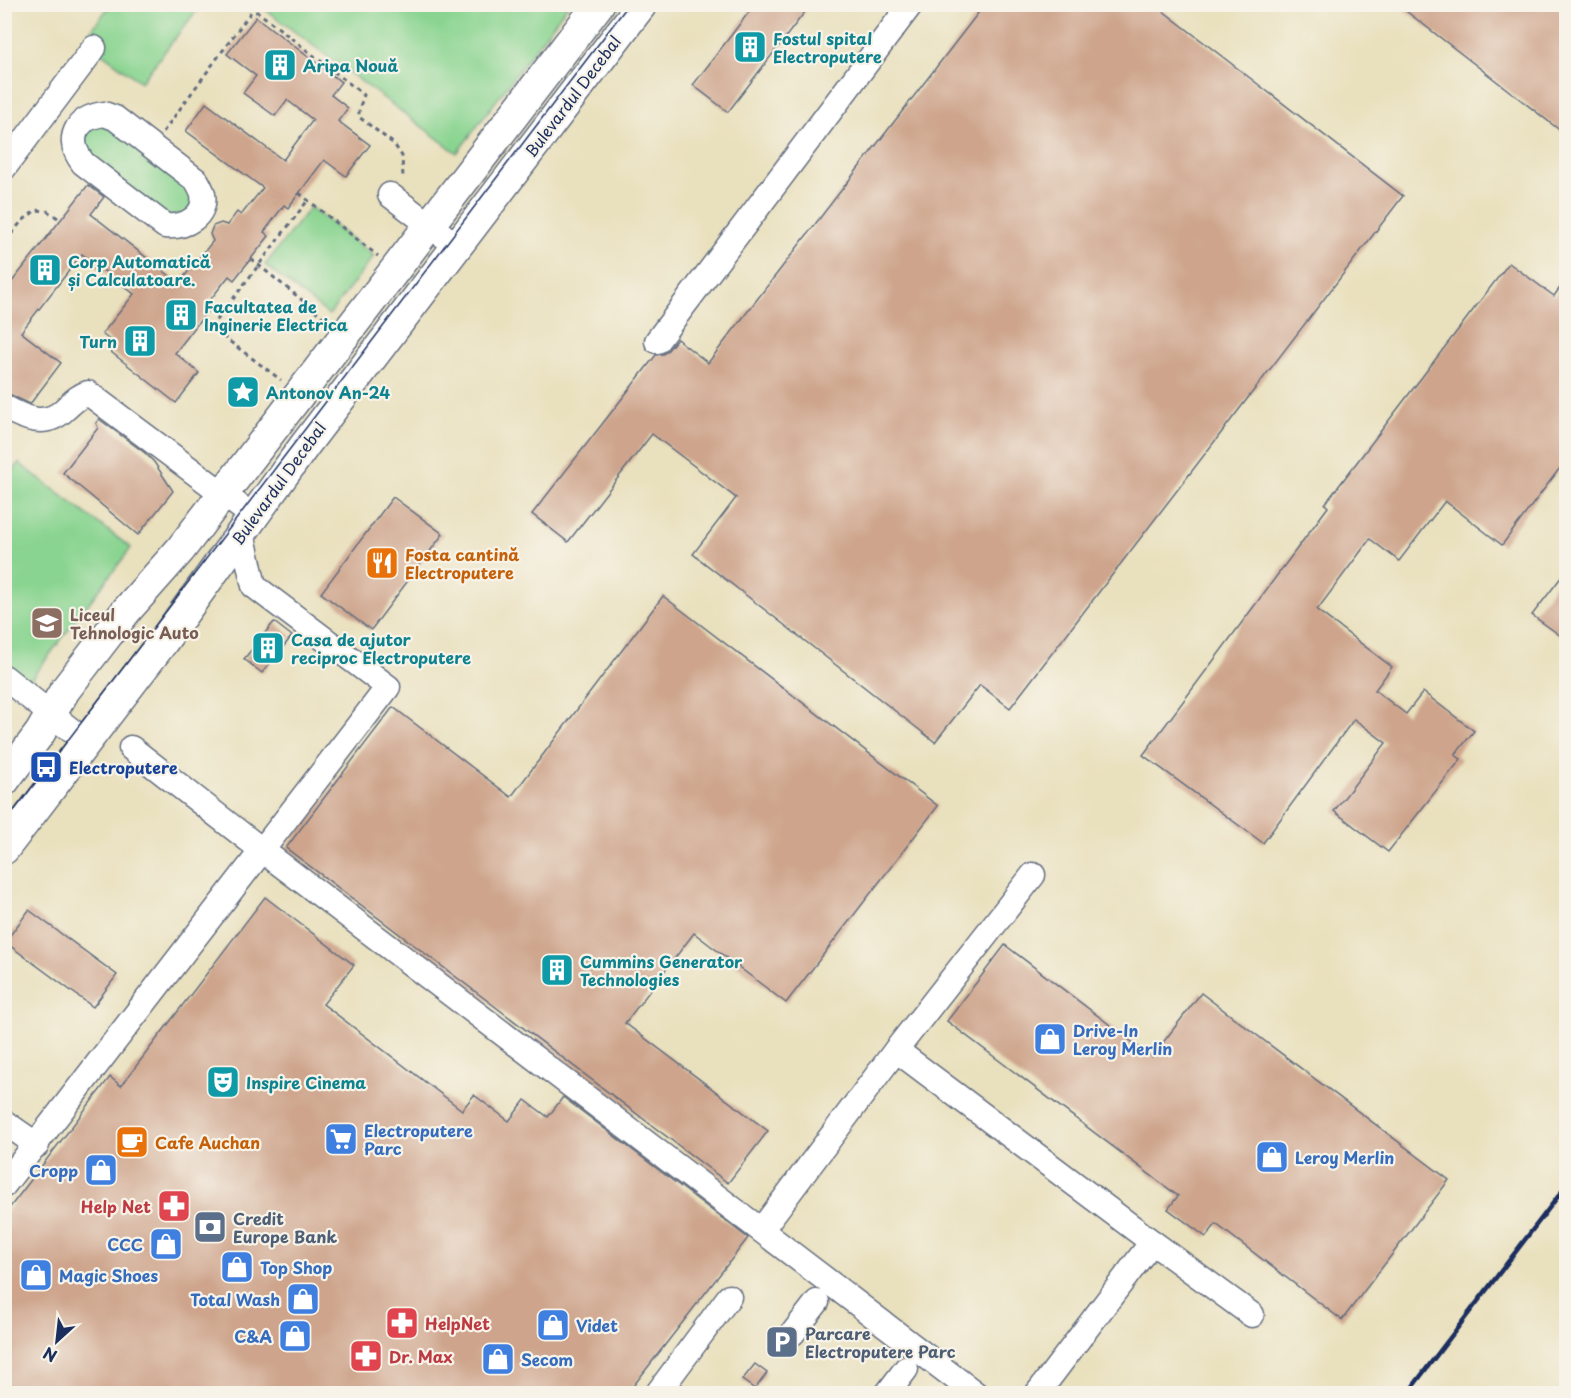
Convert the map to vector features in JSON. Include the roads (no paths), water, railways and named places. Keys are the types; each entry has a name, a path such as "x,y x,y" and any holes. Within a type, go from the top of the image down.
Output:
{"main road":[{"name":"Bulevardul Decebal","path":"4,781 40,733 66,690 126,611 180,550 224,494 599,4"},
{"name":"Bulevardul Decebal","path":"4,849 162,644 305,445 642,4"}],"lane":[{"path":"657,341 911,4"},
{"path":"4,168 94,48"},
{"path":"48,108 78,128"},
{"path":"104,114 116,118 197,181 203,195 197,214 188,224 177,228 165,226 83,163 76,154 73,142 78,128 82,122 93,116 104,114"},
{"path":"397,187 430,226 457,246"},
{"path":"4,407 31,420 46,420 60,414 79,395 88,393 224,494 248,525 254,586 388,687 4,1185"},
{"path":"4,677 86,742"},
{"path":"131,748 976,1394"},
{"path":"762,1229 896,1050 1033,875"},
{"path":"896,1050 1252,1315"},
{"path":"4,1122 36,1144"},
{"path":"1037,1394 1152,1242"},
{"path":"657,1394 729,1297"},
{"path":"793,1332 817,1302"},
{"path":"887,1394 906,1369"}],"tram line":[{"path":"4,824 629,4"}],"railway":[{"path":"1407,1394 1566,1186"}],"place":[{"name":"Fostul spital Electroputere","path":"750,47"},
{"name":"Aripa Nouă","path":"280,65"},
{"name":"Corp Automatică și Calculatoare.","path":"45,270"},
{"name":"Facultatea de Inginerie Electrica","path":"181,315"},
{"name":"Turn","path":"140,341"},
{"name":"Antonov An-24","path":"243,392"},
{"name":"Fosta cantină Electroputere","path":"382,563"},
{"name":"Liceul Tehnologic Auto","path":"47,623"},
{"name":"Casa de ajutor reciproc Electroputere","path":"268,648"},
{"name":"Electroputere","path":"46,767"},
{"name":"Cummins Generator Technologies","path":"557,970"},
{"name":"Drive-In Leroy Merlin","path":"1050,1039"},
{"name":"Inspire Cinema","path":"223,1082"},
{"name":"Electroputere Parc","path":"341,1139"},
{"name":"Cafe Auchan","path":"132,1142"},
{"name":"Leroy Merlin","path":"1272,1157"},
{"name":"Cropp","path":"101,1170"},
{"name":"Help Net","path":"174,1206"},
{"name":"Credit Europe Bank","path":"210,1227"},
{"name":"CCC","path":"166,1244"},
{"name":"Top Shop","path":"237,1267"},
{"name":"Magic Shoes","path":"36,1275"},
{"name":"Total Wash","path":"303,1299"},
{"name":"HelpNet","path":"402,1323"},
{"name":"Videt","path":"553,1325"},
{"name":"C&A","path":"295,1336"},
{"name":"Parcare Electroputere Parc","path":"782,1342"},
{"name":"Dr. Max","path":"366,1356"},
{"name":"Secom","path":"498,1359"}]}
